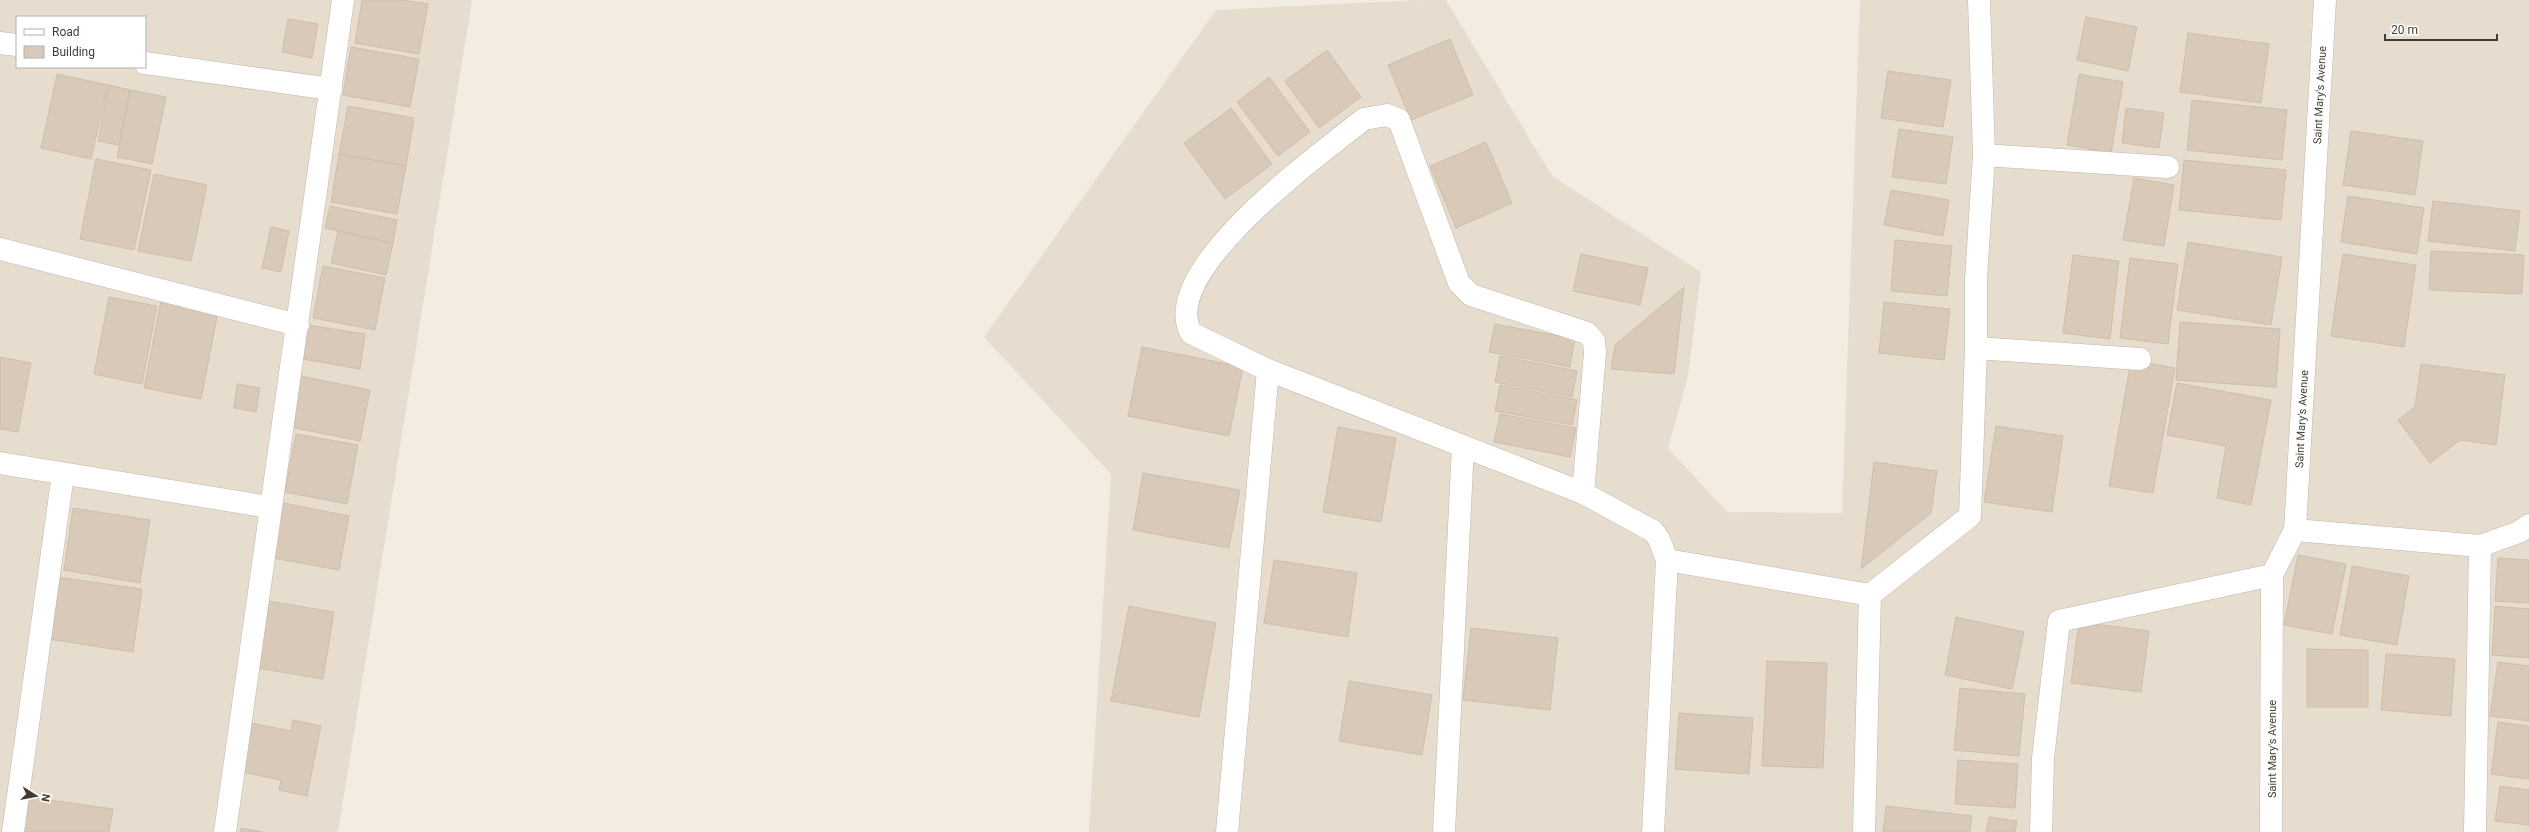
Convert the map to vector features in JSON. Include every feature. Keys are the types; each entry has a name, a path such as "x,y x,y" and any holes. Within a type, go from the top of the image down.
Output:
{"street":[{"path":"225,832 269,507 298,325 343,0"},
{"path":"1667,560 1870,595 1970,516 1976,348 1976,279 1984,155 1979,0"},
{"name":"Saint Mary's Avenue","path":"2271,832 2272,575 2295,530 2325,0"},
{"path":"0,43 16,45"},
{"path":"146,63 331,89"},
{"path":"1584,493 1595,353 1594,341 1587,333 1471,295 1464,290 1459,283 1399,120 1387,115 1364,119 1252,211 1213,252 1189,295 1186,317 1191,332 1268,370 1584,493 1653,531 1659,539 1667,560 1653,832"},
{"path":"1984,155 2168,167"},
{"path":"0,249 298,325"},
{"path":"1976,348 2140,359"},
{"path":"1228,832 1268,370"},
{"path":"1444,832 1463,446"},
{"path":"0,463 269,507"},
{"path":"14,832 63,474"},
{"path":"2295,530 2480,546 2519,532 2529,525"},
{"path":"2475,832 2480,546"},
{"path":"2041,832 2043,758 2059,621 2272,575"},
{"path":"1864,832 1870,595"}],"shaded area":[{"path":"0,0 472,0 338,832 0,832"},
{"path":"1446,0 1552,176 1701,272 1688,376 1668,448 1727,512 1842,513 1860,0 2529,0 2529,832 1089,832 1111,474 984,337 1216,10"}],"building":[{"path":"362,0 403,0 428,4 419,54 355,43"},
{"path":"2086,17 2137,27 2128,71 2077,60"},
{"path":"288,19 318,24 312,58 282,52"},
{"path":"2188,33 2269,44 2261,103 2180,92"},
{"path":"1450,39 1473,95 1411,120 1388,65"},
{"path":"351,47 419,59 410,107 343,95"},
{"path":"1327,50 1361,97 1319,128 1285,81"},
{"path":"1888,71 1951,80 1943,127 1881,118"},
{"path":"57,74 108,85 91,159 41,148"},
{"path":"2079,74 2123,82 2111,153 2067,145"},
{"path":"1269,77 1310,132 1278,156 1237,102"},
{"path":"109,85 130,90 119,145 98,141"},
{"path":"130,90 166,97 152,164 117,157"},
{"path":"2192,100 2287,110 2282,160 2187,150"},
{"path":"348,106 414,118 406,166 339,154"},
{"path":"1231,108 1272,164 1225,199 1184,143"},
{"path":"2126,108 2164,113 2159,148 2122,143"},
{"path":"1899,129 1953,137 1946,184 1892,177"},
{"path":"2351,131 2423,141 2415,195 2343,185"},
{"path":"1486,142 1512,203 1456,228 1430,166"},
{"path":"339,154 406,166 397,214 331,202"},
{"path":"96,159 151,170 134,250 80,239"},
{"path":"2184,160 2286,170 2281,220 2179,210"},
{"path":"154,174 207,185 191,261 138,251"},
{"path":"2134,178 2174,185 2164,246 2123,240"},
{"path":"1891,190 1949,200 1943,236 1884,225"},
{"path":"2348,196 2424,208 2417,254 2341,242"},
{"path":"2433,201 2520,211 2515,251 2428,241"},
{"path":"330,206 397,220 393,243 325,228"},
{"path":"271,227 289,231 281,272 262,268"},
{"path":"338,231 393,243 386,275 331,263"},
{"path":"1895,240 1952,246 1947,296 1891,291"},
{"path":"2188,242 2282,257 2271,325 2177,310"},
{"path":"2431,251 2524,255 2522,294 2429,290"},
{"path":"1581,254 1648,268 1640,305 1573,291"},
{"path":"2343,254 2416,265 2404,347 2331,336"},
{"path":"2073,255 2119,261 2110,339 2063,333"},
{"path":"2130,258 2178,264 2168,344 2120,338"},
{"path":"323,266 385,278 375,330 313,318"},
{"path":"1684,287 1674,374 1611,369 1615,345"},
{"path":"109,297 157,306 142,384 94,374"},
{"path":"161,301 218,312 201,399 144,388"},
{"path":"1884,302 1950,309 1944,360 1879,353"},
{"path":"2180,322 2280,329 2276,387 2176,380"},
{"path":"1495,324 1575,339 1570,367 1489,352"},
{"path":"308,325 365,334 360,369 303,359"},
{"path":"1142,347 1243,367 1229,436 1128,416"},
{"path":"1500,356 1577,371 1572,397 1495,382"},
{"path":"0,357 31,363 18,432 0,429"},
{"path":"2131,360 2175,368 2153,493 2109,486"},
{"path":"2421,364 2505,375 2496,445 2460,440 2430,463 2398,420 2415,407"},
{"path":"300,376 370,390 360,441 290,427"},
{"path":"2177,383 2271,400 2251,505 2217,498 2226,446 2167,435"},
{"path":"237,384 260,388 256,412 234,408"},
{"path":"1500,385 1577,400 1572,425 1495,411"},
{"path":"1500,414 1576,428 1570,457 1494,442"},
{"path":"1996,426 2063,436 2052,512 1984,502"},
{"path":"1338,427 1396,438 1381,522 1323,512"},
{"path":"296,434 358,445 347,504 285,492"},
{"path":"1874,462 1937,471 1931,513 1861,569"},
{"path":"1143,473 1240,490 1229,548 1133,530"},
{"path":"278,502 349,516 339,570 268,557"},
{"path":"73,508 150,520 140,583 64,570"},
{"path":"2298,555 2346,564 2332,634 2284,625"},
{"path":"2498,558 2529,560 2529,603 2495,601"},
{"path":"1274,560 1357,573 1348,637 1264,623"},
{"path":"2352,566 2409,576 2397,645 2340,635"},
{"path":"57,577 142,589 133,652 48,639"},
{"path":"262,600 334,612 323,679 251,667"},
{"path":"1129,606 1216,623 1199,717 1111,701"},
{"path":"2495,606 2529,609 2529,658 2492,655"},
{"path":"1956,617 2024,632 2012,689 1945,675"},
{"path":"2079,622 2149,631 2141,692 2071,683"},
{"path":"1471,628 1558,638 1550,710 1463,700"},
{"path":"2307,649 2368,650 2368,707 2307,707"},
{"path":"2386,654 2455,659 2451,716 2381,710"},
{"path":"1767,661 1827,663 1823,768 1762,766"},
{"path":"2498,662 2529,666 2529,721 2490,716"},
{"path":"1349,681 1432,695 1422,755 1339,741"},
{"path":"1960,688 2025,694 2019,756 1954,750"},
{"path":"1679,713 1753,718 1749,774 1675,769"},
{"path":"293,720 321,726 307,796 279,790 281,780 242,772 251,723 291,731"},
{"path":"2498,722 2529,726 2529,779 2491,774"},
{"path":"1958,760 2018,764 2015,808 1955,804"},
{"path":"2500,786 2529,790 2529,825 2495,821"},
{"path":"28,797 113,809 109,832 23,832"},
{"path":"1886,806 1972,816 1970,832 1883,832"},
{"path":"1989,817 2017,821 2015,832 1986,832"},
{"path":"241,828 262,832 240,832"}]}
